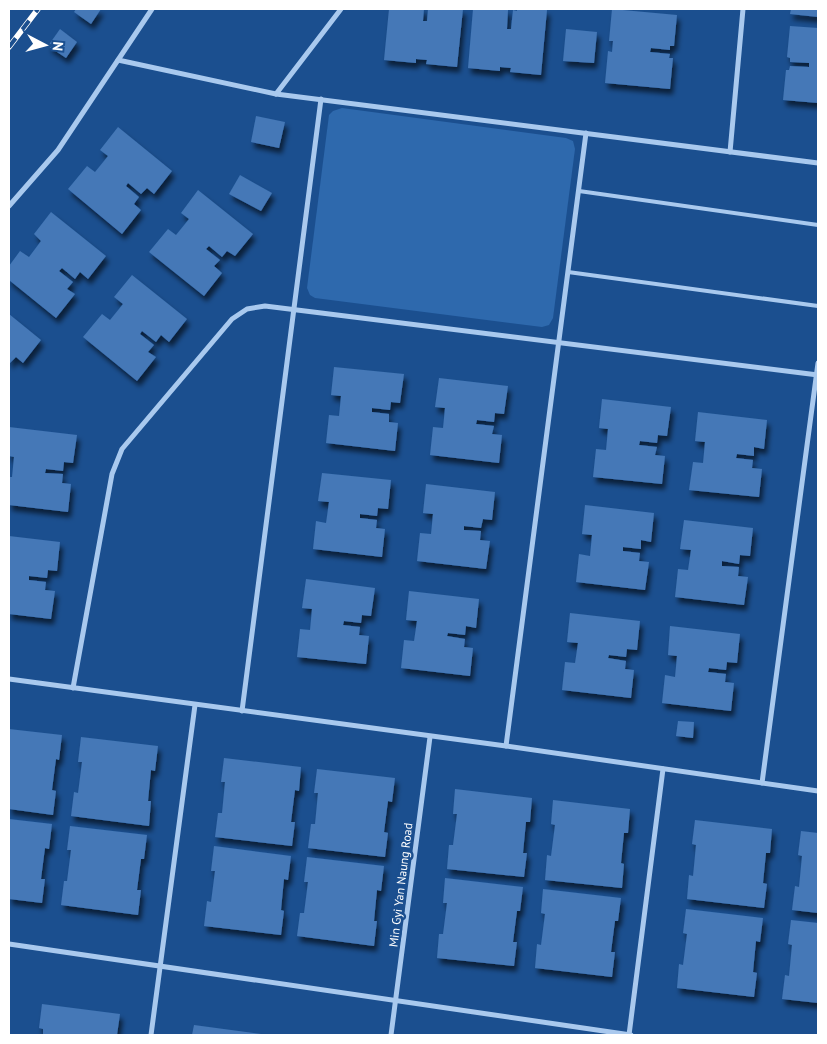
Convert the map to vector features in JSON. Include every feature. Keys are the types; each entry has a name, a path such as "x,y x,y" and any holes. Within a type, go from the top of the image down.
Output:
{"street":[{"path":"9,206 58,150 152,9"},
{"path":"276,94 341,9"},
{"path":"730,152 743,9"},
{"path":"118,60 276,94 818,163"},
{"path":"242,711 321,99"},
{"path":"506,746 586,133"},
{"path":"73,688 112,474 122,448 232,319 247,309 264,306 818,375"},
{"path":"762,783 818,375 818,362"},
{"path":"9,679 506,746 818,791"},
{"path":"151,1035 195,705"},
{"name":"Min Gyi Yan Naung Road","path":"391,1035 430,737"},
{"path":"9,944 630,1035 663,769"}],"lane":[{"path":"579,191 818,225"},
{"path":"568,272 818,306"}],"shaded area":[{"path":"342,108 566,138 573,141 575,149 553,318 549,325 542,327 315,298 310,295 307,288 329,115 333,111"}],"building":[{"path":"76,9 101,9 91,24 74,12"},
{"path":"389,9 424,9 423,21 427,21 428,9 463,9 457,67 426,64 427,60 416,59 416,63 384,60"},
{"path":"473,9 508,10 507,29 511,29 513,10 547,10 541,75 510,72 511,68 500,67 500,71 468,68"},
{"path":"612,9 677,15 674,46 670,46 670,50 651,48 650,52 670,54 669,58 673,58 670,89 605,83 608,51 612,52 613,41 609,41"},
{"path":"791,9 818,9 818,17 790,14"},
{"path":"790,26 818,28 818,103 783,100 786,70 789,70 790,66 809,67 809,63 790,62 790,58 787,57"},
{"path":"60,29 77,42 66,58 48,46"},
{"path":"566,29 597,32 594,63 563,61"},
{"path":"256,116 285,122 279,148 251,142"},
{"path":"118,127 172,171 154,194 147,188 141,194 128,183 126,186 139,197 134,204 141,210 122,234 68,189 87,166 95,172 108,156 100,150"},
{"path":"240,175 272,193 261,211 229,194"},
{"path":"198,190 253,234 235,256 227,251 222,257 209,246 206,249 220,260 214,266 222,273 204,296 149,252 168,229 176,235 189,219 181,213"},
{"path":"51,212 106,256 88,279 80,272 75,279 62,268 59,271 73,282 67,289 75,294 56,318 9,280 9,266 20,251 29,257 41,241 34,234"},
{"path":"132,275 187,319 169,342 161,335 156,342 142,331 140,334 154,345 148,352 156,357 137,381 83,337 102,314 110,320 123,304 114,297"},
{"path":"9,314 41,340 23,363 16,357 9,362"},
{"path":"334,367 404,374 400,403 391,402 390,410 372,408 372,412 389,414 389,422 398,423 395,451 326,443 329,415 339,416 341,396 331,395"},
{"path":"439,378 508,386 504,414 495,413 494,422 477,420 476,424 494,426 492,434 502,435 499,463 430,455 433,427 443,428 445,408 435,407"},
{"path":"602,399 671,407 667,436 658,435 657,443 640,441 639,445 657,447 655,455 665,456 662,484 593,477 596,449 606,450 608,429 599,428"},
{"path":"698,412 767,420 764,449 754,447 754,456 737,454 736,458 753,460 752,468 762,469 759,497 689,490 693,462 703,463 705,442 695,441"},
{"path":"9,427 77,435 73,463 64,462 63,471 46,469 45,473 63,474 62,483 71,484 68,512 9,505 9,477 12,477 14,457 9,456"},
{"path":"322,473 391,480 388,509 378,508 377,516 360,514 360,518 377,520 376,528 385,529 382,557 313,549 316,521 326,523 329,502 318,501"},
{"path":"426,484 495,492 492,520 483,519 481,528 464,526 464,530 481,531 480,540 490,541 486,569 417,561 420,533 431,534 433,514 423,513"},
{"path":"585,505 654,513 651,542 641,540 641,549 623,547 623,551 640,553 639,561 649,562 645,590 576,582 579,554 590,556 592,535 582,534"},
{"path":"684,520 753,528 750,556 740,555 739,564 722,561 722,566 739,567 738,576 748,577 744,605 675,597 678,569 688,570 691,550 680,549"},
{"path":"9,536 60,542 57,571 48,570 47,578 29,576 29,580 46,582 45,590 55,591 51,619 9,614"},
{"path":"306,579 375,588 371,616 362,615 361,623 344,621 343,625 360,627 359,635 369,636 366,664 297,657 300,629 310,630 312,609 302,608"},
{"path":"409,591 479,599 476,628 466,626 465,635 448,633 447,636 465,639 464,647 473,648 470,676 401,668 404,640 414,641 417,621 406,620"},
{"path":"570,613 640,621 637,650 627,649 626,657 609,655 608,658 626,661 625,669 634,670 631,698 562,690 565,662 575,663 578,643 567,642"},
{"path":"670,626 740,634 737,663 727,662 726,670 709,668 708,672 726,674 725,682 734,683 731,711 662,703 665,675 675,677 677,656 668,655"},
{"path":"678,721 694,722 693,738 676,736"},
{"path":"9,729 62,735 59,760 56,759 52,790 56,791 53,815 9,809"},
{"path":"81,737 158,746 155,771 151,770 148,801 151,801 149,826 71,816 74,792 78,793 82,762 78,762"},
{"path":"224,758 301,767 299,791 295,790 291,822 295,822 292,846 215,837 218,813 222,813 225,782 221,782"},
{"path":"317,769 395,778 392,802 388,801 384,832 388,833 385,857 308,848 311,824 315,824 318,793 314,793"},
{"path":"455,789 532,798 530,822 526,822 523,853 527,853 524,877 447,869 449,845 453,845 457,814 453,814"},
{"path":"553,800 630,809 628,833 624,833 621,863 624,864 622,888 545,880 547,855 551,856 555,825 551,824"},
{"path":"9,819 52,824 49,849 45,848 41,879 45,879 42,903 9,899"},
{"path":"695,820 772,829 770,853 766,853 763,883 767,884 764,908 687,899 689,875 693,876 696,845 692,844"},
{"path":"70,826 147,835 144,859 141,859 137,890 141,890 138,915 61,905 64,881 67,881 71,850 67,850"},
{"path":"801,831 818,833 818,913 792,910 795,886 799,887 802,856 798,855"},
{"path":"214,846 291,856 288,880 284,879 281,910 284,911 281,935 204,926 207,901 211,902 215,871 211,871"},
{"path":"307,857 384,866 381,891 377,890 374,921 377,921 374,946 297,936 300,913 304,913 308,882 304,882"},
{"path":"445,878 523,887 520,911 517,911 513,942 517,942 514,966 437,958 439,934 443,934 447,903 443,903"},
{"path":"543,889 621,898 618,921 615,921 611,952 615,952 612,977 535,968 537,944 541,945 545,914 541,913"},
{"path":"686,909 763,918 760,942 756,941 753,972 757,973 754,997 677,988 679,964 683,965 687,934 683,933"},
{"path":"791,920 818,923 818,1003 782,999 785,975 789,976 792,945 788,944"},
{"path":"42,1004 120,1014 117,1035 43,1035 43,1029 39,1028"},
{"path":"194,1025 261,1034 261,1035 192,1035"}],"railway":[{"path":"9,47 38,9"}]}
